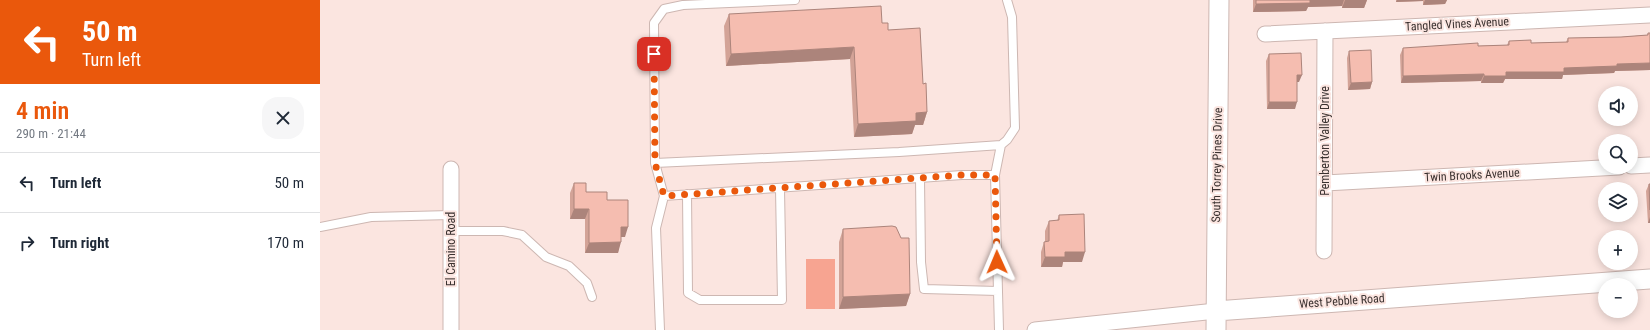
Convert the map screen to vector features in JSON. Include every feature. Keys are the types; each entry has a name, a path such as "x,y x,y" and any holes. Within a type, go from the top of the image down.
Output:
{"street":[{"name":"South Torrey Pines Drive","path":"1216,330 1219,0"},
{"name":"Tangled Vines Avenue","path":"1265,34 1650,15"},
{"name":"Pemberton Valley Drive","path":"1324,251 1325,31"},
{"path":"1638,166 1650,165"},
{"name":"Twin Brooks Avenue","path":"1325,183 1598,168"},
{"name":"El Camino Road","path":"451,169 451,330"},
{"name":"West Pebble Road","path":"1034,330 1216,311 1650,279"}],"lane":[{"path":"660,330 656,228 664,196 655,163 654,23 664,9 683,5 795,0"},
{"path":"655,163 899,152 1001,145 1007,140 1014,128 1012,17 1007,0"},
{"path":"999,330 995,175 1001,145"},
{"path":"664,196 920,178 995,175"},
{"path":"920,178 921,262 924,289 998,291"},
{"path":"687,194 688,293 700,300 782,300 780,189"},
{"path":"320,227 371,217 451,215"},
{"path":"451,231 503,231 522,235 546,256 569,266 587,283 592,297"}],"shaded area":[{"path":"806,259 835,259 835,309 806,309"}],"building":[{"path":"1256,0 1310,0 1310,3 1256,4"},
{"path":"881,6 882,23 888,23 888,30 920,28 923,84 926,83 927,112 916,113 916,121 858,124 854,47 731,54 729,14"},
{"path":"1648,33 1650,33 1650,63 1564,68 1564,72 1506,72 1506,76 1484,76 1484,74 1403,76 1403,48 1478,43 1478,46 1509,45 1509,41 1531,40 1531,43 1568,42 1568,38 1621,37 1648,35"},
{"path":"1371,50 1372,82 1351,83 1349,51"},
{"path":"1301,53 1302,75 1297,75 1297,102 1269,102 1269,54"},
{"path":"574,183 586,183 586,192 607,192 607,200 628,200 628,227 621,227 621,242 589,243 589,209 574,209"},
{"path":"1649,184 1650,184 1650,210"},
{"path":"1084,214 1085,252 1065,252 1065,257 1045,257 1044,242 1049,241 1049,221 1059,220 1059,215"},
{"path":"896,227 901,238 909,238 910,294 843,297 843,229"}],"route":[{"path":"654,54 655,163 664,196 962,175 995,175 997,262"}]}
